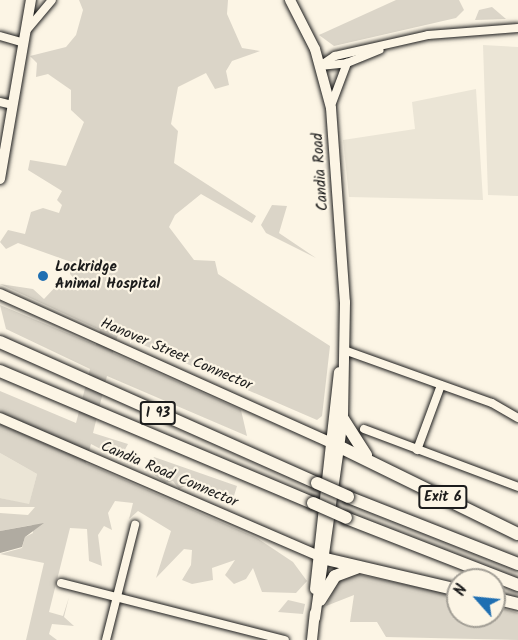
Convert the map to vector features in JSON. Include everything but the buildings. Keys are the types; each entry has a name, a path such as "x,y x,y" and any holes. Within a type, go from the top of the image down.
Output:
{"highway":[{"name":"I 93","path":"0,342 348,498 518,564"},
{"name":"I 93","path":"0,371 346,518 518,585"},
{"path":"343,419 369,458"},
{"path":"334,442 369,458"},
{"name":"Exit 6","path":"369,458 518,534"},
{"path":"321,558 446,587"},
{"path":"320,600 335,576 358,567"}],"main road":[{"path":"0,179 31,0"},
{"name":"Candia Road","path":"290,0 320,66 331,108 344,350 343,419 334,442"},
{"name":"Hanover Street Connector","path":"0,294 334,442"},
{"name":"Candia Road","path":"312,640 344,350"},
{"name":"Candia Road Connector","path":"0,418 321,558"},
{"name":"Candia Road","path":"315,618 320,600 321,558"}],"street":[{"path":"26,31 51,0"},
{"path":"320,66 335,56 443,32 518,28"},
{"path":"0,36 24,43"},
{"path":"320,66 347,63 389,45"},
{"path":"331,108 347,63"},
{"path":"0,102 12,105"},
{"path":"344,350 441,385 518,418"},
{"path":"417,450 441,385"},
{"path":"363,429 518,487"},
{"path":"106,640 135,525"},
{"path":"61,583 285,640"}],"shaded area":[{"path":"79,0 228,0 227,14 242,48 260,51 232,61 226,71 229,85 215,89 206,73 178,87 171,124 178,131 174,163 256,216 252,223 201,194 175,215 169,227 194,260 215,261 218,274 330,346 322,416 317,420 118,334 113,353 241,410 247,436 107,376 93,433 128,444 120,459 91,444 86,463 257,538 293,562 307,581 296,593 262,592 253,568 246,579 234,584 225,575 235,560 212,568 213,580 192,584 182,580 191,565 192,550 184,549 156,578 171,531 138,511 129,519 133,503 115,501 108,513 112,530 104,526 98,535 102,566 89,561 87,529 70,528 49,612 63,616 69,597 64,617 74,626 52,624 49,634 57,640 26,640 44,563 0,554 22,548 25,537 33,533 32,525 0,531 0,513 28,515 35,507 0,507 0,498 29,504 37,474 0,453 0,424 69,454 72,444 0,412 0,391 76,423 90,369 6,329 0,305 96,345 100,330 0,284 33,289 44,299 60,282 78,291 81,286 70,274 71,262 18,243 6,249 0,242 8,230 25,234 31,212 43,208 59,213 62,205 57,200 62,191 28,170 30,160 66,166 84,122 71,110 71,90 48,74 36,77 37,63 30,56 66,47 76,35 83,10"},
{"path":"396,0 459,0 464,10 456,18 334,46 319,35"},
{"path":"492,7 506,19 475,20 479,10"},
{"path":"483,45 518,47 518,196 488,195"},
{"path":"476,89 483,200 349,197 343,140 415,129 412,102"},
{"path":"272,205 287,206 279,233 316,258 266,233 261,225"},
{"path":"0,453 37,474 29,505 0,498"},
{"path":"154,457 237,486 233,499 222,502 185,486 179,489 173,481 165,483 148,470"},
{"path":"44,523 25,537 22,547 0,553 0,531"},
{"path":"352,573 446,593 446,628 506,628 506,610 518,613 518,640 386,637 377,622 350,622 354,595 326,606 339,579"},
{"path":"288,600 305,604 303,614 278,612"}],"place":[{"name":"Lockridge Animal Hospital","path":"43,276"}]}
